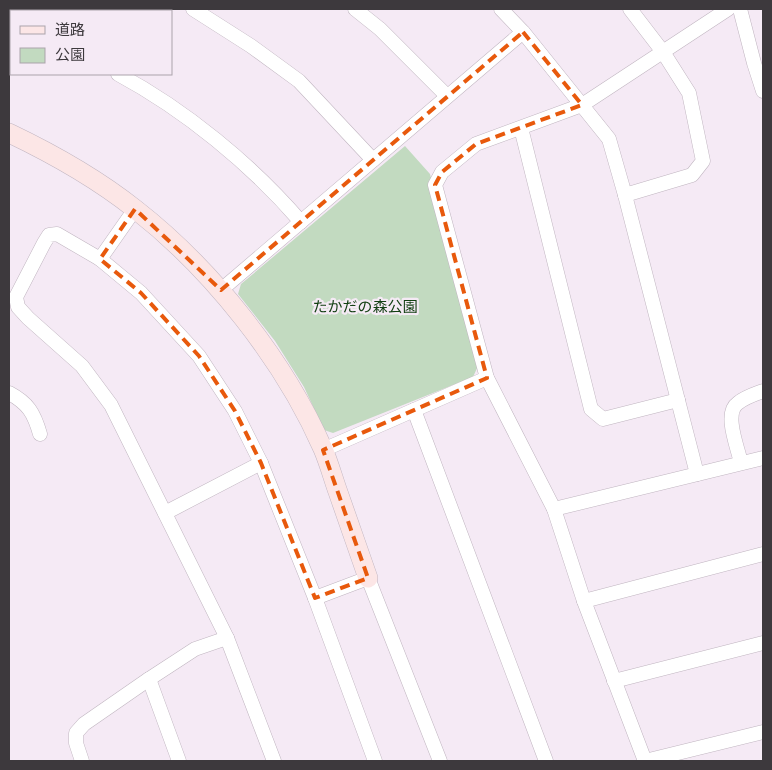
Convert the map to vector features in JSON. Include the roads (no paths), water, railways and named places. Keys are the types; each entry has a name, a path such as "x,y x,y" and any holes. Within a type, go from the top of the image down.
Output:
{"street":[{"path":"193,9 251,46 299,81 373,160"},
{"path":"355,9 380,29 447,96"},
{"path":"501,9 523,32 609,138 626,195 697,474"},
{"path":"626,195 692,175 704,162 688,93 663,52 630,9"},
{"path":"728,9 582,105 476,144 442,172 435,185 487,378 554,509 584,601 645,761 763,732"},
{"path":"740,9 763,91"},
{"path":"220,290 523,32"},
{"path":"120,75 158,98 237,157 281,199 301,222"},
{"path":"522,128 591,409 603,419 678,400"},
{"path":"10,136 51,153 136,209 220,290 274,358 324,450 368,578 440,761"},
{"path":"100,259 136,209"},
{"path":"274,761 227,638 111,405 82,366 18,307 16,297 49,235 56,234 100,259 141,293 199,356 235,412 261,464 315,598 375,761"},
{"path":"324,450 487,378"},
{"path":"742,463 731,420 731,410 738,402 763,391"},
{"path":"9,393 20,399 29,408 40,434"},
{"path":"414,410 546,761"},
{"path":"554,509 763,458"},
{"path":"165,513 261,464"},
{"path":"584,601 763,554"},
{"path":"315,598 368,578"},
{"path":"82,761 76,743 76,732 84,724 195,650 227,638"},
{"path":"614,681 763,643"},
{"path":"149,679 179,761"}],"park label":[{"name":"たかだの森公園","path":"365,306"}]}
